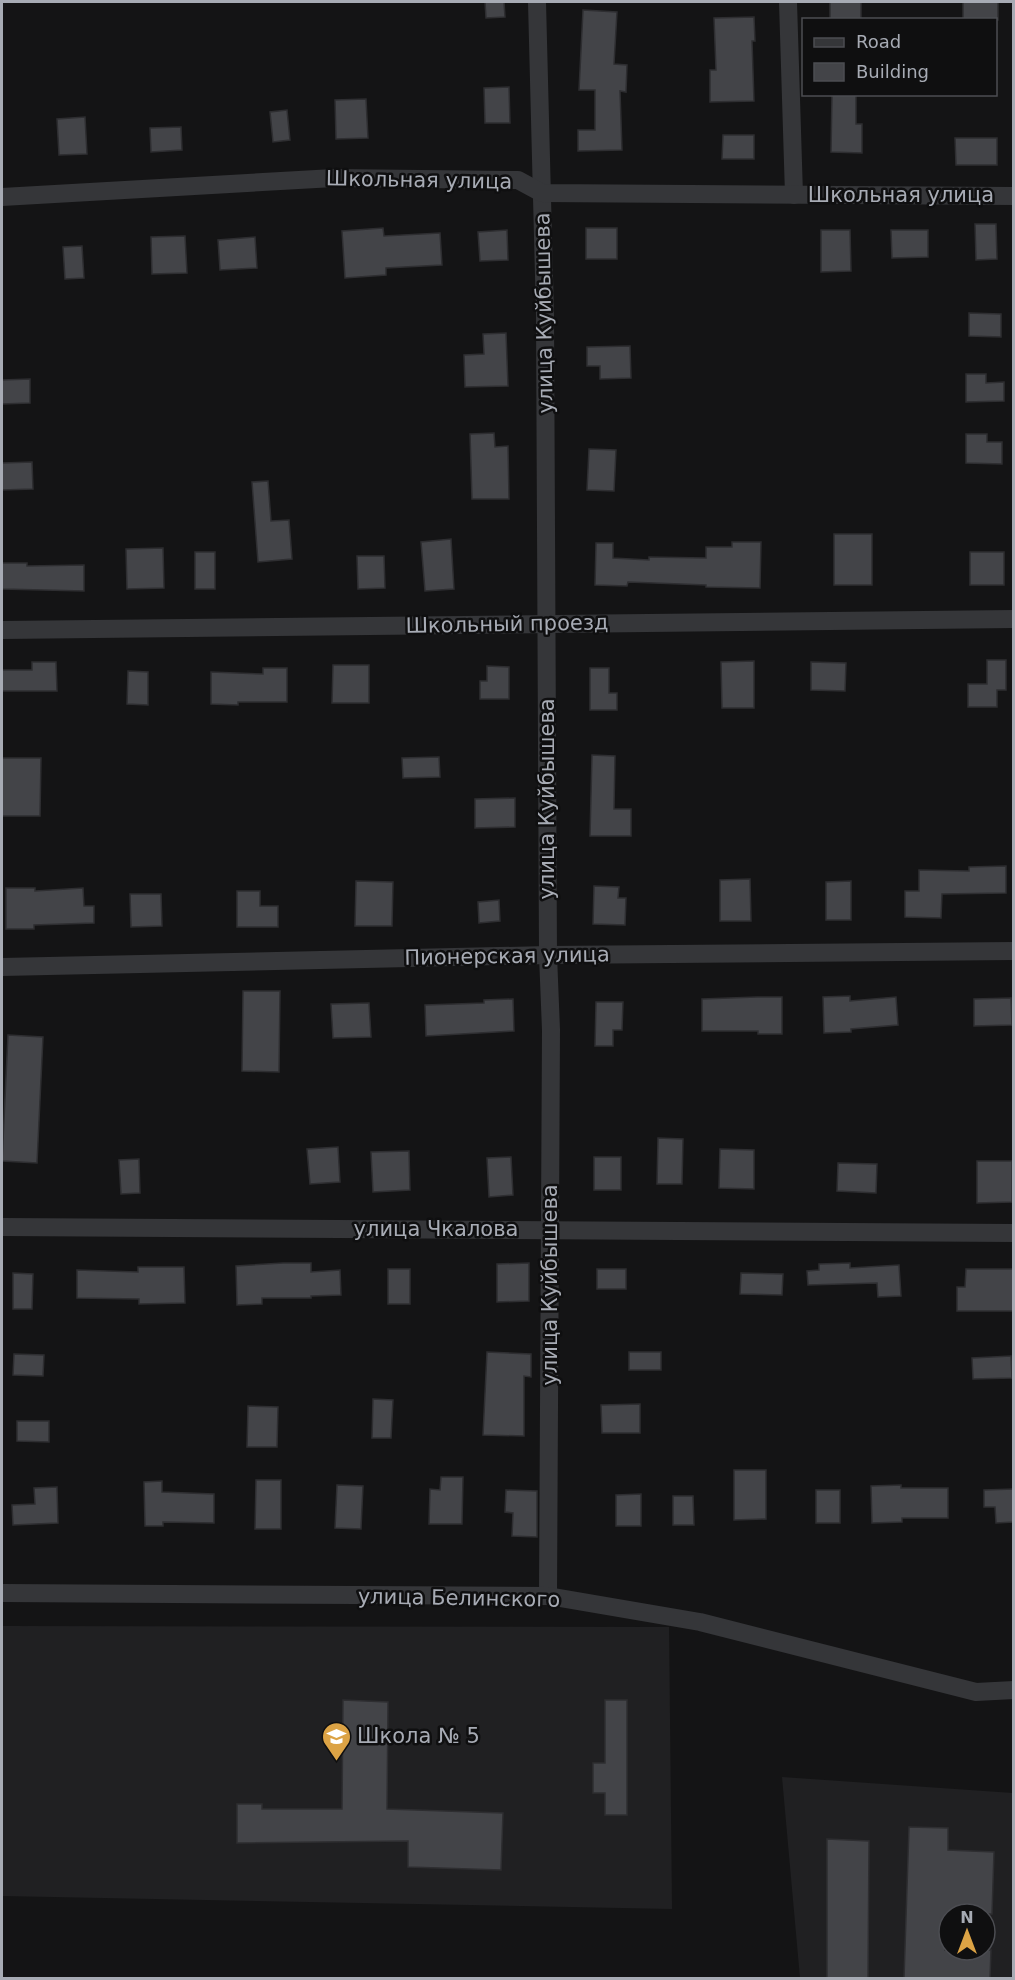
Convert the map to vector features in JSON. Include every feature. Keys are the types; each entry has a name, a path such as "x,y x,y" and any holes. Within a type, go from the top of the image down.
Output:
{"street":[{"name":"улица Куйбышева","path":"537,2 545,315 548,955 551,1030 549,1596"},
{"path":"788,2 794,195"},
{"name":"Школьная улица","path":"2,198 334,178 518,180 542,193 1014,196"},
{"name":"Школьный проезд","path":"2,630 1014,619"},
{"name":"Пионерская улица","path":"2,967 548,955 1014,951"},
{"name":"улица Чкалова","path":"2,1227 1014,1233"},
{"name":"улица Белинского","path":"2,1593 549,1596 700,1622 976,1692 1014,1690"}],"shaded area":[{"name":"Школа № 5","path":"2,1626 669,1627 672,1909 2,1896"},
{"path":"782,1777 1013,1793 1013,1978 800,1978"}],"building":[{"path":"485,2 504,2 505,17 486,18"},
{"path":"830,2 861,2 861,18 830,18"},
{"path":"963,2 998,2 998,20 997,18 963,18"},
{"path":"583,10 617,12 614,64 627,65 626,92 620,91 622,150 578,151 578,130 595,130 595,90 579,90"},
{"path":"754,17 755,41 752,41 754,101 710,102 710,70 716,70 714,18"},
{"path":"509,87 510,123 485,123 484,88"},
{"path":"832,96 856,96 856,124 862,124 862,153 831,152"},
{"path":"366,99 368,138 336,139 335,100"},
{"path":"287,110 290,140 273,142 270,112"},
{"path":"85,117 87,154 59,155 57,119"},
{"path":"181,127 182,150 151,152 150,128"},
{"path":"723,135 754,135 754,159 722,159"},
{"path":"955,138 997,138 997,165 956,165"},
{"path":"975,224 996,224 997,259 976,260"},
{"path":"383,228 384,236 440,233 442,265 386,268 386,275 345,278 342,231"},
{"path":"586,228 617,228 617,259 586,259"},
{"path":"507,230 508,260 480,261 478,232"},
{"path":"821,230 850,230 851,271 821,272"},
{"path":"891,230 928,230 928,257 892,258"},
{"path":"185,236 187,273 152,274 151,237"},
{"path":"255,237 257,268 220,270 218,240"},
{"path":"82,246 84,278 65,279 63,247"},
{"path":"969,313 1001,314 1001,337 969,336"},
{"path":"506,333 508,386 465,387 464,355 484,354 483,334"},
{"path":"630,346 631,378 600,379 600,366 587,366 587,347"},
{"path":"966,374 986,374 986,383 1004,382 1004,401 966,402"},
{"path":"30,379 30,403 2,404 2,380"},
{"path":"494,433 495,447 508,446 509,499 472,499 470,434"},
{"path":"966,434 987,434 987,442 1002,442 1002,464 966,463"},
{"path":"589,449 616,450 614,491 587,490"},
{"path":"32,462 33,489 2,490 2,463"},
{"path":"268,481 271,521 289,520 292,559 258,562 252,482"},
{"path":"834,534 872,534 872,585 834,585"},
{"path":"451,539 454,589 425,591 421,542"},
{"path":"732,542 761,542 760,588 628,582 627,586 595,585 596,543 613,543 613,558 649,560 649,557 706,558 706,547 732,547"},
{"path":"163,548 164,588 127,589 126,549"},
{"path":"195,552 215,552 215,589 195,589"},
{"path":"970,552 1004,552 1004,585 970,585"},
{"path":"357,556 384,556 385,588 358,589"},
{"path":"2,563 27,563 27,566 84,565 84,591 2,589"},
{"path":"987,660 1006,660 1006,690 997,690 997,707 968,707 968,684 987,684"},
{"path":"754,661 754,708 722,708 721,662"},
{"path":"32,662 56,662 57,691 2,691 2,670 32,670"},
{"path":"811,662 846,663 845,691 811,690"},
{"path":"333,665 369,665 369,703 332,703"},
{"path":"487,666 509,667 509,699 480,699 480,681 487,681"},
{"path":"263,668 287,668 287,702 211,704 211,672 263,674"},
{"path":"590,668 609,668 609,693 617,693 617,710 590,710"},
{"path":"128,671 148,672 148,705 127,704"},
{"path":"592,755 615,756 614,809 631,809 631,836 590,836"},
{"path":"439,757 440,777 403,778 402,758"},
{"path":"2,758 41,758 40,816 2,816"},
{"path":"515,798 515,827 475,828 475,799"},
{"path":"1006,866 1006,893 942,894 941,918 905,917 905,891 919,891 919,870 969,871 969,867"},
{"path":"750,879 751,921 720,921 720,880"},
{"path":"356,881 393,882 392,926 355,926"},
{"path":"851,881 851,920 826,920 826,882"},
{"path":"594,886 619,887 618,898 626,898 625,925 593,924"},
{"path":"6,888 35,888 35,891 83,888 84,906 94,906 94,923 34,925 34,929 6,929"},
{"path":"237,891 260,891 260,906 278,906 278,927 237,927"},
{"path":"130,894 161,894 162,926 131,927"},
{"path":"499,900 500,921 479,923 478,902"},
{"path":"243,991 280,991 279,1072 242,1071"},
{"path":"850,996 850,1001 896,997 898,1025 851,1029 851,1032 824,1033 823,997"},
{"path":"782,997 782,1034 758,1034 758,1031 702,1031 702,999"},
{"path":"1011,998 1012,1025 974,1026 974,999"},
{"path":"513,999 514,1031 426,1036 425,1005 484,1003 484,1000"},
{"path":"596,1002 623,1002 622,1030 613,1030 613,1046 595,1046"},
{"path":"369,1003 371,1037 333,1038 331,1004"},
{"path":"8,1035 43,1037 37,1163 2,1161"},
{"path":"658,1138 683,1139 682,1184 657,1184"},
{"path":"338,1147 340,1182 310,1184 307,1149"},
{"path":"720,1149 754,1150 754,1189 719,1188"},
{"path":"409,1151 410,1190 373,1192 371,1152"},
{"path":"511,1157 513,1195 489,1197 487,1158"},
{"path":"594,1157 621,1157 621,1190 594,1190"},
{"path":"139,1159 140,1193 121,1194 119,1160"},
{"path":"977,1161 1012,1161 1012,1202 977,1203"},
{"path":"838,1163 877,1164 876,1193 837,1191"},
{"path":"311,1263 311,1272 340,1270 341,1295 311,1296 311,1298 262,1298 262,1304 237,1305 236,1266"},
{"path":"529,1263 529,1301 497,1302 497,1264"},
{"path":"850,1263 850,1268 899,1265 901,1296 878,1297 877,1283 808,1285 807,1271 819,1270 819,1264"},
{"path":"138,1267 184,1267 185,1303 139,1304 139,1299 77,1298 77,1270 138,1272"},
{"path":"388,1269 410,1269 410,1304 388,1304"},
{"path":"597,1269 626,1269 626,1289 597,1289"},
{"path":"966,1269 1013,1269 1013,1311 957,1311 957,1287 965,1287"},
{"path":"13,1273 33,1274 32,1309 13,1309"},
{"path":"741,1273 783,1274 782,1295 740,1294"},
{"path":"487,1352 531,1354 531,1377 524,1376 524,1436 483,1435"},
{"path":"629,1352 661,1352 661,1370 629,1370"},
{"path":"14,1354 44,1355 43,1376 13,1375"},
{"path":"1011,1356 1012,1378 973,1379 972,1358"},
{"path":"373,1399 393,1400 391,1438 372,1438"},
{"path":"640,1404 640,1433 602,1433 601,1405"},
{"path":"248,1406 278,1407 277,1447 247,1447"},
{"path":"17,1421 49,1421 49,1442 17,1441"},
{"path":"734,1470 766,1470 766,1519 734,1520"},
{"path":"441,1477 463,1477 462,1524 429,1524 430,1489 440,1490"},
{"path":"256,1480 281,1480 281,1529 255,1529"},
{"path":"162,1481 162,1492 214,1494 214,1523 163,1522 163,1526 145,1526 144,1482"},
{"path":"337,1485 363,1486 361,1529 335,1528"},
{"path":"901,1485 901,1488 948,1488 948,1518 902,1518 902,1522 872,1523 871,1486"},
{"path":"57,1487 58,1523 13,1525 12,1505 35,1504 34,1488"},
{"path":"1014,1489 1014,1522 996,1523 995,1507 984,1507 984,1490"},
{"path":"506,1490 537,1491 537,1537 512,1536 513,1513 505,1512"},
{"path":"816,1490 840,1490 840,1523 816,1523"},
{"path":"641,1494 641,1526 616,1526 616,1495"},
{"path":"673,1496 693,1496 694,1525 673,1525"},
{"path":"343,1700 388,1702 387,1809 503,1813 501,1870 408,1867 408,1841 237,1843 237,1804 262,1804 262,1809 342,1809"},
{"path":"605,1700 627,1700 627,1815 605,1815 605,1793 593,1793 593,1763 605,1763"},
{"path":"909,1827 948,1828 948,1850 994,1852 992,1902 937,1902 937,1962 991,1962 990,1978 904,1978"},
{"path":"827,1839 869,1841 868,1978 827,1978"}],"place":[{"name":"Школа № 5","path":"336,1762"}]}
